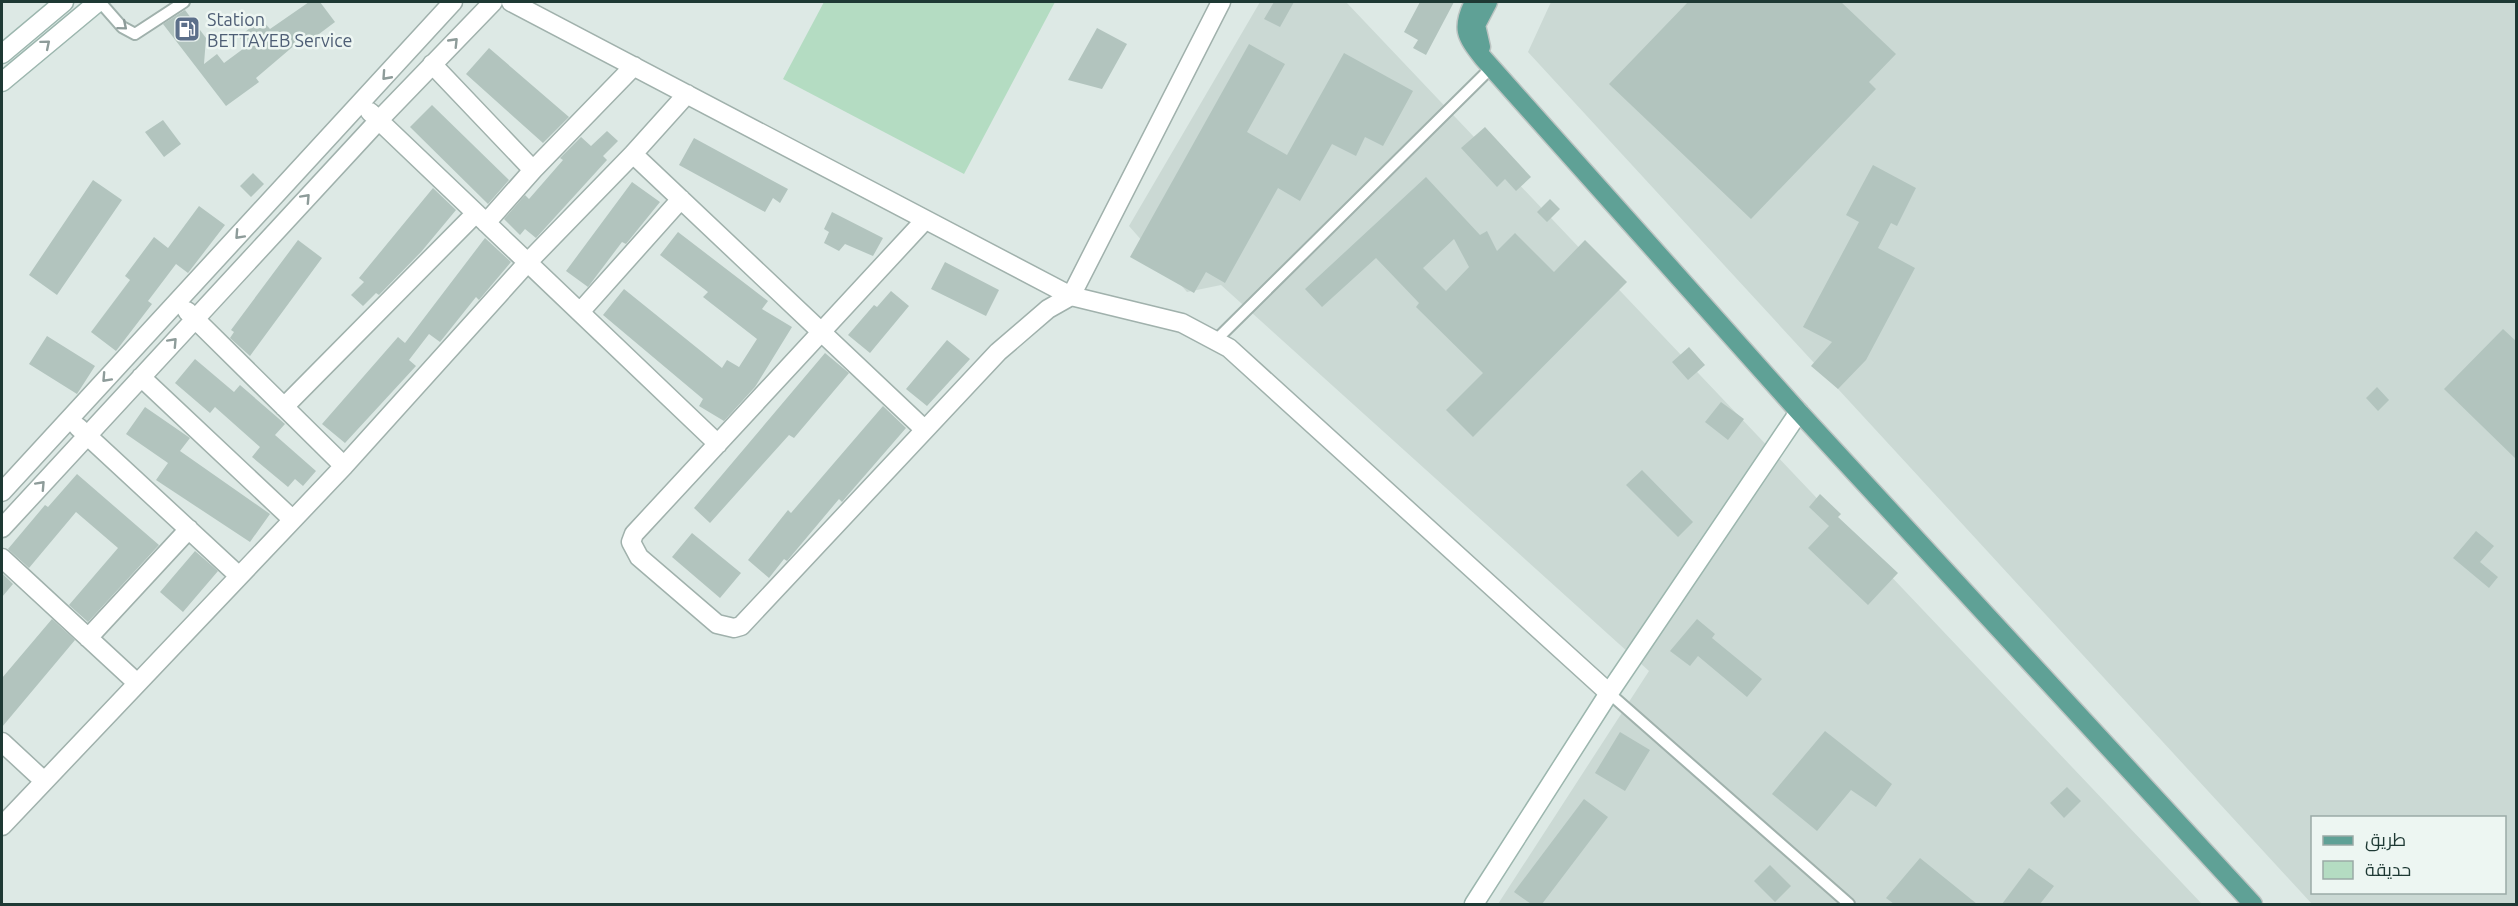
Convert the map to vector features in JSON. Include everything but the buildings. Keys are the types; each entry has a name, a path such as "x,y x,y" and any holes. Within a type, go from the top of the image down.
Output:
{"main road":[{"path":"1474,2 1464,22 1469,40 1487,63 1799,412 2253,904"},
{"path":"1487,63 1476,26 1488,2"}],"street":[{"path":"2,54 64,2"},
{"path":"2,82 99,2"},
{"path":"2,492 453,2"},
{"path":"2,528 379,120 493,2"},
{"path":"511,2 1071,296 1174,321 1216,340 1240,356 1609,693"},
{"path":"925,220 634,534 631,542 639,557 717,624 734,628 741,626 998,352 1048,309 1071,296 1221,2"},
{"path":"432,64 533,170"},
{"path":"284,407 533,170 634,66"},
{"path":"2,826 136,682 344,466 528,262 633,154 687,94"},
{"path":"361,103 718,444"},
{"path":"633,154 924,429"},
{"path":"580,312 681,199"},
{"path":"178,301 344,466"},
{"path":"141,377 292,519"},
{"path":"1474,904 1609,693 1799,412"},
{"path":"69,418 238,575"},
{"path":"88,638 189,529"},
{"path":"2,558 136,682"},
{"path":"2,742 44,781"}],"lane":[{"path":"99,2 122,27 135,34 184,2"},
{"path":"1216,340 1487,63"},
{"path":"1609,693 1849,904"}],"shaded area":[{"path":"1260,2 1346,2 2202,904 1498,904 1649,671 1221,285 1187,292 1129,226"},
{"path":"1551,2 2516,2 2516,904 2312,904 1528,52"}],"green space":[{"path":"824,2 1055,2 964,174 783,79"}],"place":[{"name":"Station BETTAYEB Service","path":"187,29"}]}
